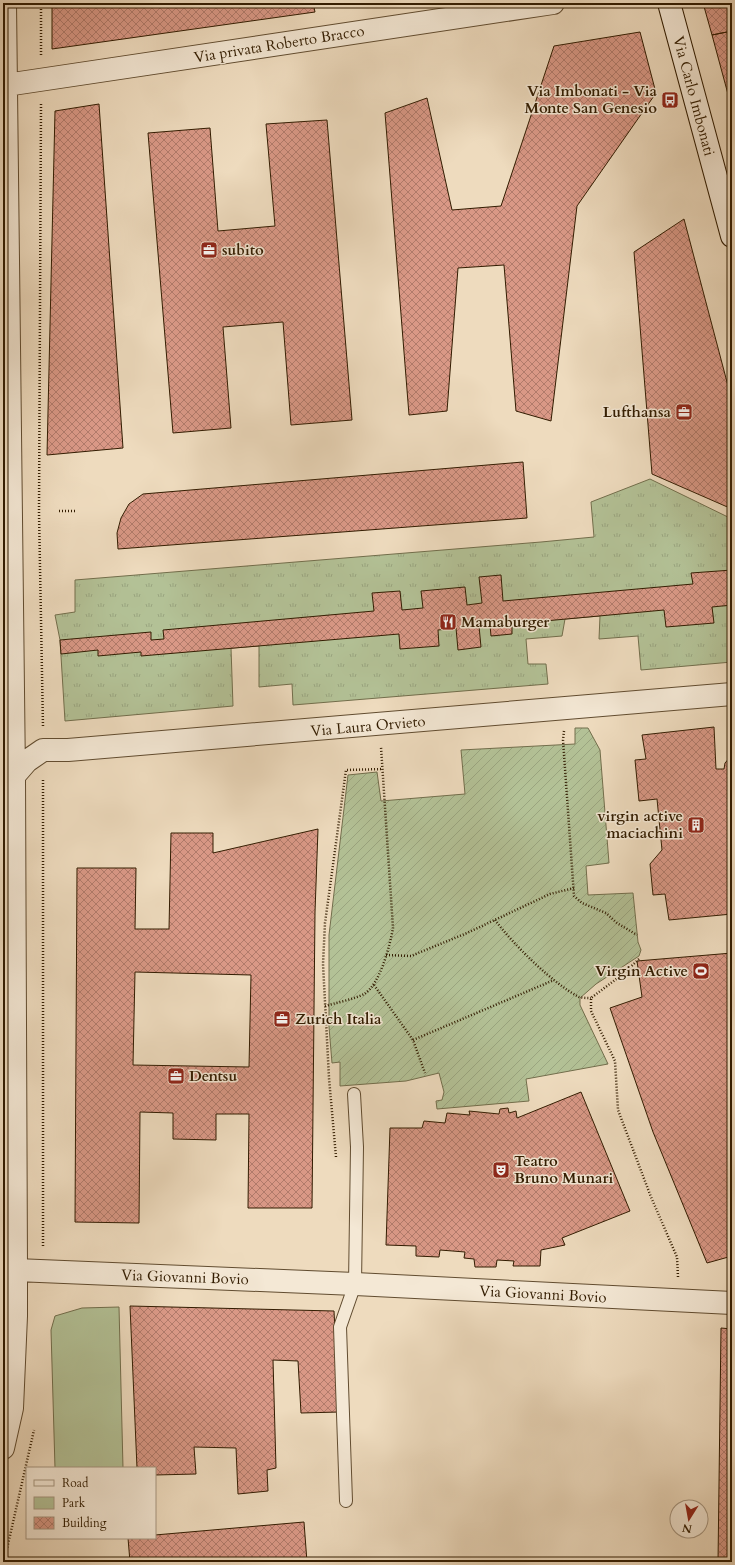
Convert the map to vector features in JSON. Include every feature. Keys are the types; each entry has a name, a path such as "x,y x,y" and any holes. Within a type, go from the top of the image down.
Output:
{"street":[{"path":"3,1448 12,1408 16,1316 14,776 7,475 5,3"},
{"name":"Via privata Roberto Bracco","path":"6,85 553,3"},
{"name":"Via Carlo Imbonati","path":"669,3 732,236"},
{"name":"Via Laura Orvieto","path":"43,741 68,750 420,722 732,694"},
{"path":"13,725 28,740 43,741"},
{"path":"14,776 43,741"},
{"name":"Via Giovanni Bovio","path":"16,1270 355,1284 732,1303"}],"lane":[{"path":"346,1501 340,1327 355,1284 357,1147 354,1094"}],"path":[{"path":"41,3 41,51"},
{"path":"41,104 39,487 43,741"},
{"path":"59,511 76,512"},
{"path":"564,729 563,740 574,896 582,903 606,913 617,923 637,935"},
{"path":"325,1006 364,994 374,985 386,955 393,928 381,745"},
{"path":"336,1160 332,1123 323,964 325,923 346,770 383,769"},
{"path":"43,778 43,1249"},
{"path":"386,955 411,956 550,894 574,888"},
{"path":"494,920 506,934 554,980 580,998 591,998 623,974 639,958"},
{"path":"413,1040 554,980"},
{"path":"374,985 413,1040 425,1073"},
{"path":"591,998 590,1011 615,1061 618,1110 651,1197 677,1257 678,1280"}],"green space":[{"path":"650,479 732,519 732,662 641,670 638,636 599,639 600,616 565,619 562,636 526,639 528,664 546,664 548,684 293,705 292,684 259,687 259,646 231,648 233,706 65,721 60,640 55,615 75,612 75,580 594,537 591,502"},
{"path":"575,728 588,728 600,750 609,863 586,866 588,895 633,893 638,942 641,950 639,956 596,984 580,998 580,1005 608,1064 526,1079 529,1101 437,1109 436,1101 442,1100 444,1092 439,1073 406,1081 340,1086 340,1062 332,1063 329,1027 329,935 348,775 377,772 381,801 465,794 461,750 575,744"},
{"path":"119,1307 123,1467 55,1467 51,1330 55,1316 82,1308"}],"building":[{"path":"52,3 313,3 315,12 52,49"},
{"path":"703,3 732,3 732,31 712,35"},
{"path":"732,31 732,109 712,35"},
{"path":"640,32 656,93 577,206 551,421 516,411 504,265 458,268 447,411 409,415 385,113 427,98 452,210 501,206 554,46"},
{"path":"99,104 123,448 47,455 55,111"},
{"path":"327,120 352,420 291,425 283,322 223,327 231,428 173,433 148,133 210,128 218,231 275,226 266,124"},
{"path":"684,219 732,401 732,509 652,474 634,252"},
{"path":"523,462 527,518 118,549 117,533 121,518 129,504 143,494"},
{"path":"732,570 732,605 712,607 714,623 666,627 664,610 512,624 512,634 491,636 490,625 479,626 481,647 458,650 456,628 438,630 439,646 400,649 399,634 141,656 141,652 98,656 98,650 61,654 60,640 151,632 151,640 164,639 163,630 374,611 372,593 400,591 402,610 423,608 421,591 465,587 467,605 482,603 479,577 501,575 503,601 693,584 691,573"},
{"name":"virgin active maciachini","path":"714,727 716,769 724,769 725,763 732,755 732,914 669,920 665,894 653,895 650,864 662,850 657,799 639,801 635,760 646,759 642,735"},
{"name":"Zurich Italia","path":"318,829 315,912 312,1208 248,1208 249,1114 216,1114 216,1140 173,1139 173,1113 140,1112 139,1223 75,1222 77,868 136,868 135,929 169,929 171,833 213,833 213,853","holes":["135,972 251,975 249,1067 133,1065"]},
{"path":"732,953 732,1256 707,1263 653,1132 610,1008 642,997 637,961"},
{"name":"Teatro Bruno Munari","path":"581,1092 630,1211 562,1238 565,1245 541,1250 540,1266 513,1266 514,1261 497,1260 496,1267 475,1267 474,1259 464,1258 465,1252 440,1250 439,1257 416,1256 416,1246 386,1245 390,1128 422,1128 424,1121 445,1123 447,1113 470,1115 469,1111 499,1114 500,1109 508,1108 509,1113 516,1111 517,1118"},
{"path":"130,1306 334,1311 339,1412 301,1413 298,1361 273,1360 276,1468 267,1470 268,1491 238,1494 236,1448 194,1447 196,1474 156,1475 156,1467 137,1467"},
{"path":"721,1328 732,1329 732,1562 718,1562"},
{"path":"304,1522 307,1562 130,1562 128,1539 156,1539 156,1535"}],"place":[{"name":"Via Imbonati - Via Monte San Genesio","path":"670,100"},
{"name":"subito","path":"209,250"},
{"name":"Lufthansa","path":"684,412"},
{"name":"Mamaburger","path":"448,622"},
{"name":"virgin active maciachini","path":"696,825"},
{"name":"Virgin Active","path":"701,971"},
{"name":"Zurich Italia","path":"282,1019"},
{"name":"Dentsu","path":"176,1076"},
{"name":"Teatro Bruno Munari","path":"501,1170"}]}
